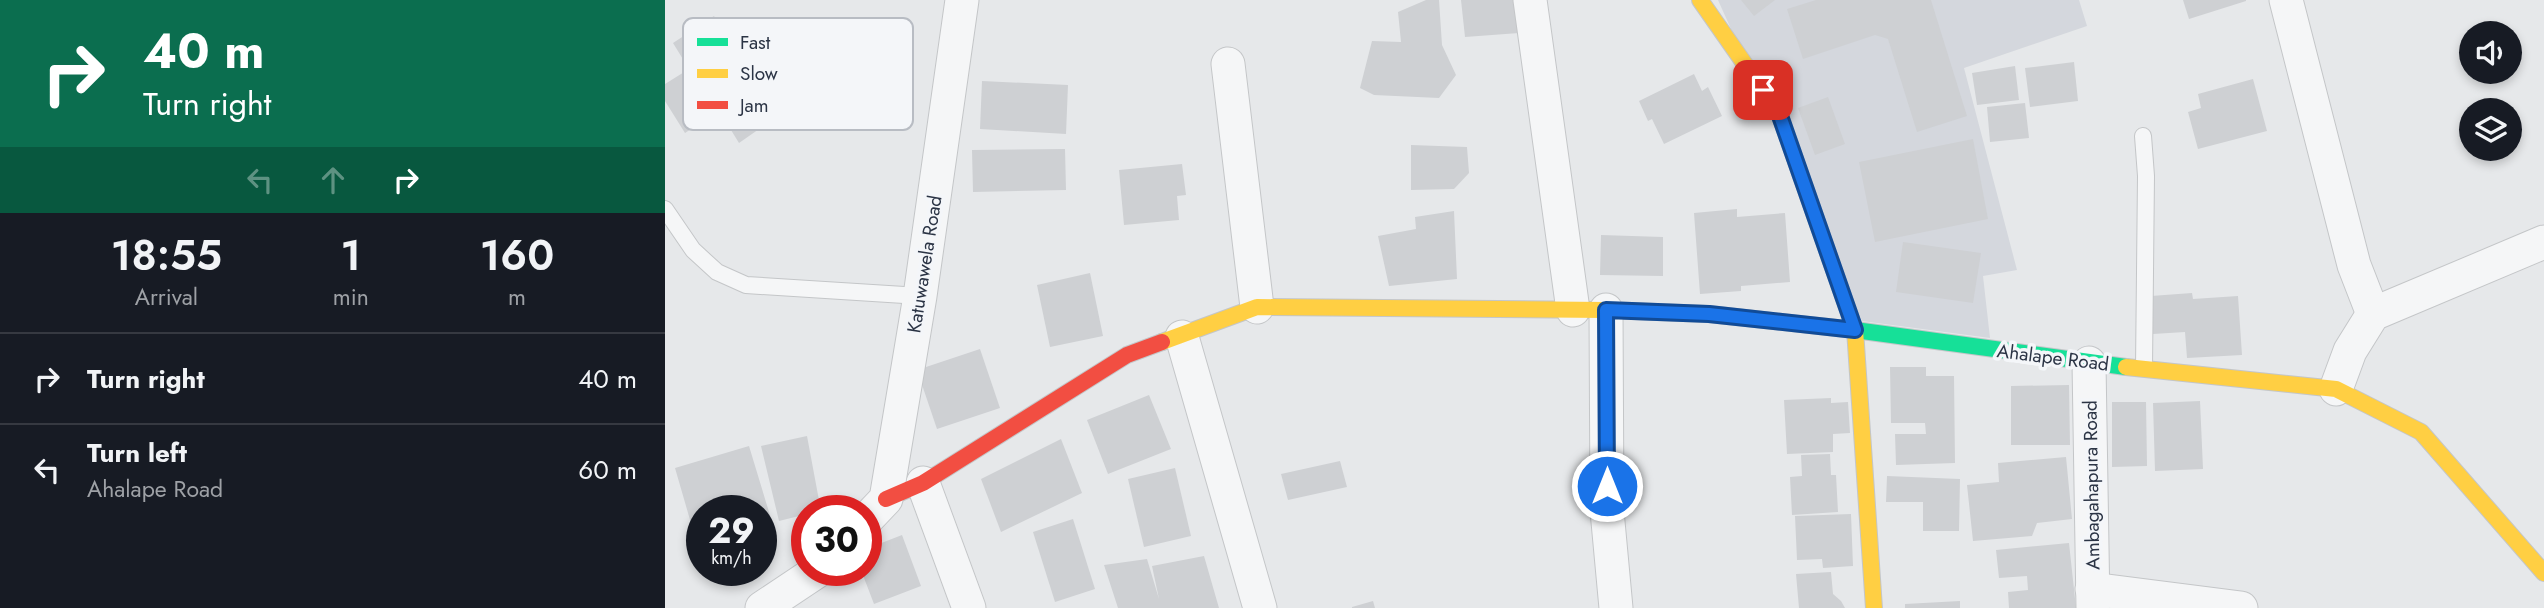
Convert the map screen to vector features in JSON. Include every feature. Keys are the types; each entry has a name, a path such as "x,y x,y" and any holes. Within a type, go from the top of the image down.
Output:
{"street":[{"name":"Katuwawela Road","path":"879,495 920,296 962,0"},
{"path":"1530,0 1573,310"},
{"path":"1699,0 1779,113 1855,330 1874,608"},
{"path":"2286,0 2354,265 2373,314"},
{"path":"882,507 1127,355 1182,337 1257,307 1228,64"},
{"path":"2336,389 2350,351 2373,314 2544,242"},
{"name":"Ahalape Road","path":"1257,307 1606,310 1709,314 1855,330 2089,363 2336,389 2421,432 2544,573"},
{"path":"1606,310 1607,511 1616,608"},
{"path":"1182,337 1260,608"},
{"name":"Ambagahapura Road","path":"2089,363 2092,598"},
{"path":"923,483 969,608"},
{"path":"762,608 795,586"},
{"path":"2092,598 2241,608"}],"lane":[{"path":"2143,136 2144,368"},
{"path":"665,209 693,250 717,272 746,285 920,296"}],"shaded area":[{"path":"1718,0 2079,0 2087,26 1964,68 2017,270 1983,276 1990,338 1862,321"}],"building":[{"path":"1426,0 1439,0 1442,45 1456,75 1439,98 1374,95 1360,88 1372,41 1401,42 1398,12"},
{"path":"1461,0 1516,0 1519,33 1465,37"},
{"path":"1741,0 1775,0 1754,16"},
{"path":"1816,0 1931,0 1967,116 1917,132 1888,39 1875,35 1803,59 1787,9"},
{"path":"2183,0 2246,0 2246,1 2189,19"},
{"path":"683,36 683,59 673,43"},
{"path":"2074,62 2078,101 2030,107 2025,68"},
{"path":"2015,66 2019,100 1977,105 1972,73"},
{"path":"683,73 683,130 665,101 665,84"},
{"path":"1694,74 1702,91 1708,87 1722,116 1664,144 1652,119 1648,121 1639,101"},
{"path":"2253,79 2267,131 2198,149 2188,112 2201,108 2198,94"},
{"path":"982,81 1068,85 1066,134 980,129"},
{"path":"1828,97 1845,144 1815,155 1798,108"},
{"path":"2025,103 2029,138 1990,142 1987,107"},
{"path":"731,130 758,130 739,143"},
{"path":"1973,139 1988,219 1875,242 1859,162"},
{"path":"1411,145 1467,147 1469,173 1454,189 1411,190"},
{"path":"1065,149 1066,190 973,192 972,150"},
{"path":"1182,164 1186,195 1177,196 1179,220 1124,225 1119,170"},
{"path":"1737,209 1737,217 1785,213 1790,282 1741,286 1741,291 1700,294 1694,213"},
{"path":"1454,211 1457,279 1389,286 1378,236 1416,229 1415,217"},
{"path":"1601,235 1663,237 1663,276 1600,275"},
{"path":"1903,242 1981,253 1973,303 1896,292"},
{"path":"1090,273 1103,336 1050,347 1037,285"},
{"path":"2192,293 2193,299 2238,296 2242,355 2187,358 2185,332 2153,334 2151,296"},
{"path":"980,349 1000,408 937,429 917,370"},
{"path":"1890,367 1926,367 1926,376 1954,376 1955,463 1896,465 1895,434 1926,434 1925,423 1891,423"},
{"path":"2069,385 2070,445 2011,445 2011,386"},
{"path":"1149,395 1171,449 1108,474 1087,420"},
{"path":"1831,398 1831,403 1848,402 1850,433 1833,434 1833,452 1787,454 1784,400"},
{"path":"2200,401 2203,469 2155,471 2153,403"},
{"path":"2112,402 2146,402 2147,466 2112,467"},
{"path":"807,436 818,495 791,495 791,518 779,521 777,495 773,495 761,446"},
{"path":"1061,439 1082,493 1001,532 981,479"},
{"path":"749,446 764,495 686,495 686,506 675,468"},
{"path":"1830,454 1831,475 1836,475 1838,512 1792,515 1790,477 1802,476 1801,455"},
{"path":"2066,457 2072,519 2037,523 2032,536 1973,541 1967,485 1999,482 1998,463"},
{"path":"1340,461 1347,487 1288,500 1281,474"},
{"path":"1175,468 1191,536 1144,547 1128,479"},
{"path":"1887,476 1960,479 1959,531 1923,531 1923,502 1886,502"},
{"path":"1851,514 1853,566 1823,568 1822,559 1797,560 1795,516"},
{"path":"1073,519 1095,589 1055,602 1033,532"},
{"path":"902,535 921,586 874,604 867,586 882,586 882,543"},
{"path":"2069,543 2076,608 2009,608 2008,592 2028,590 2027,576 1999,578 1996,550"},
{"path":"1204,556 1219,608 1118,608 1104,565 1147,559 1159,599 1152,566"},
{"path":"1831,572 1833,594 1845,608 1799,608 1796,574"},
{"path":"1373,601 1375,608 1352,608 1352,607"},
{"path":"1960,601 1960,608 1905,608 1905,604"}],"traffic: fast":[{"path":"1605,310 1709,314 1855,330 2126,367"}],"traffic: slow":[{"path":"1700,0 1779,113 1855,330 1874,608"},
{"path":"1162,342 1257,307 1605,310"},
{"path":"2126,367 2336,389 2421,432 2544,573"}],"traffic: jam":[{"path":"886,499 923,483 1127,355 1162,342"}],"route":[{"path":"1607,486 1606,310 1709,314 1855,330 1779,113 1763,90"}]}
